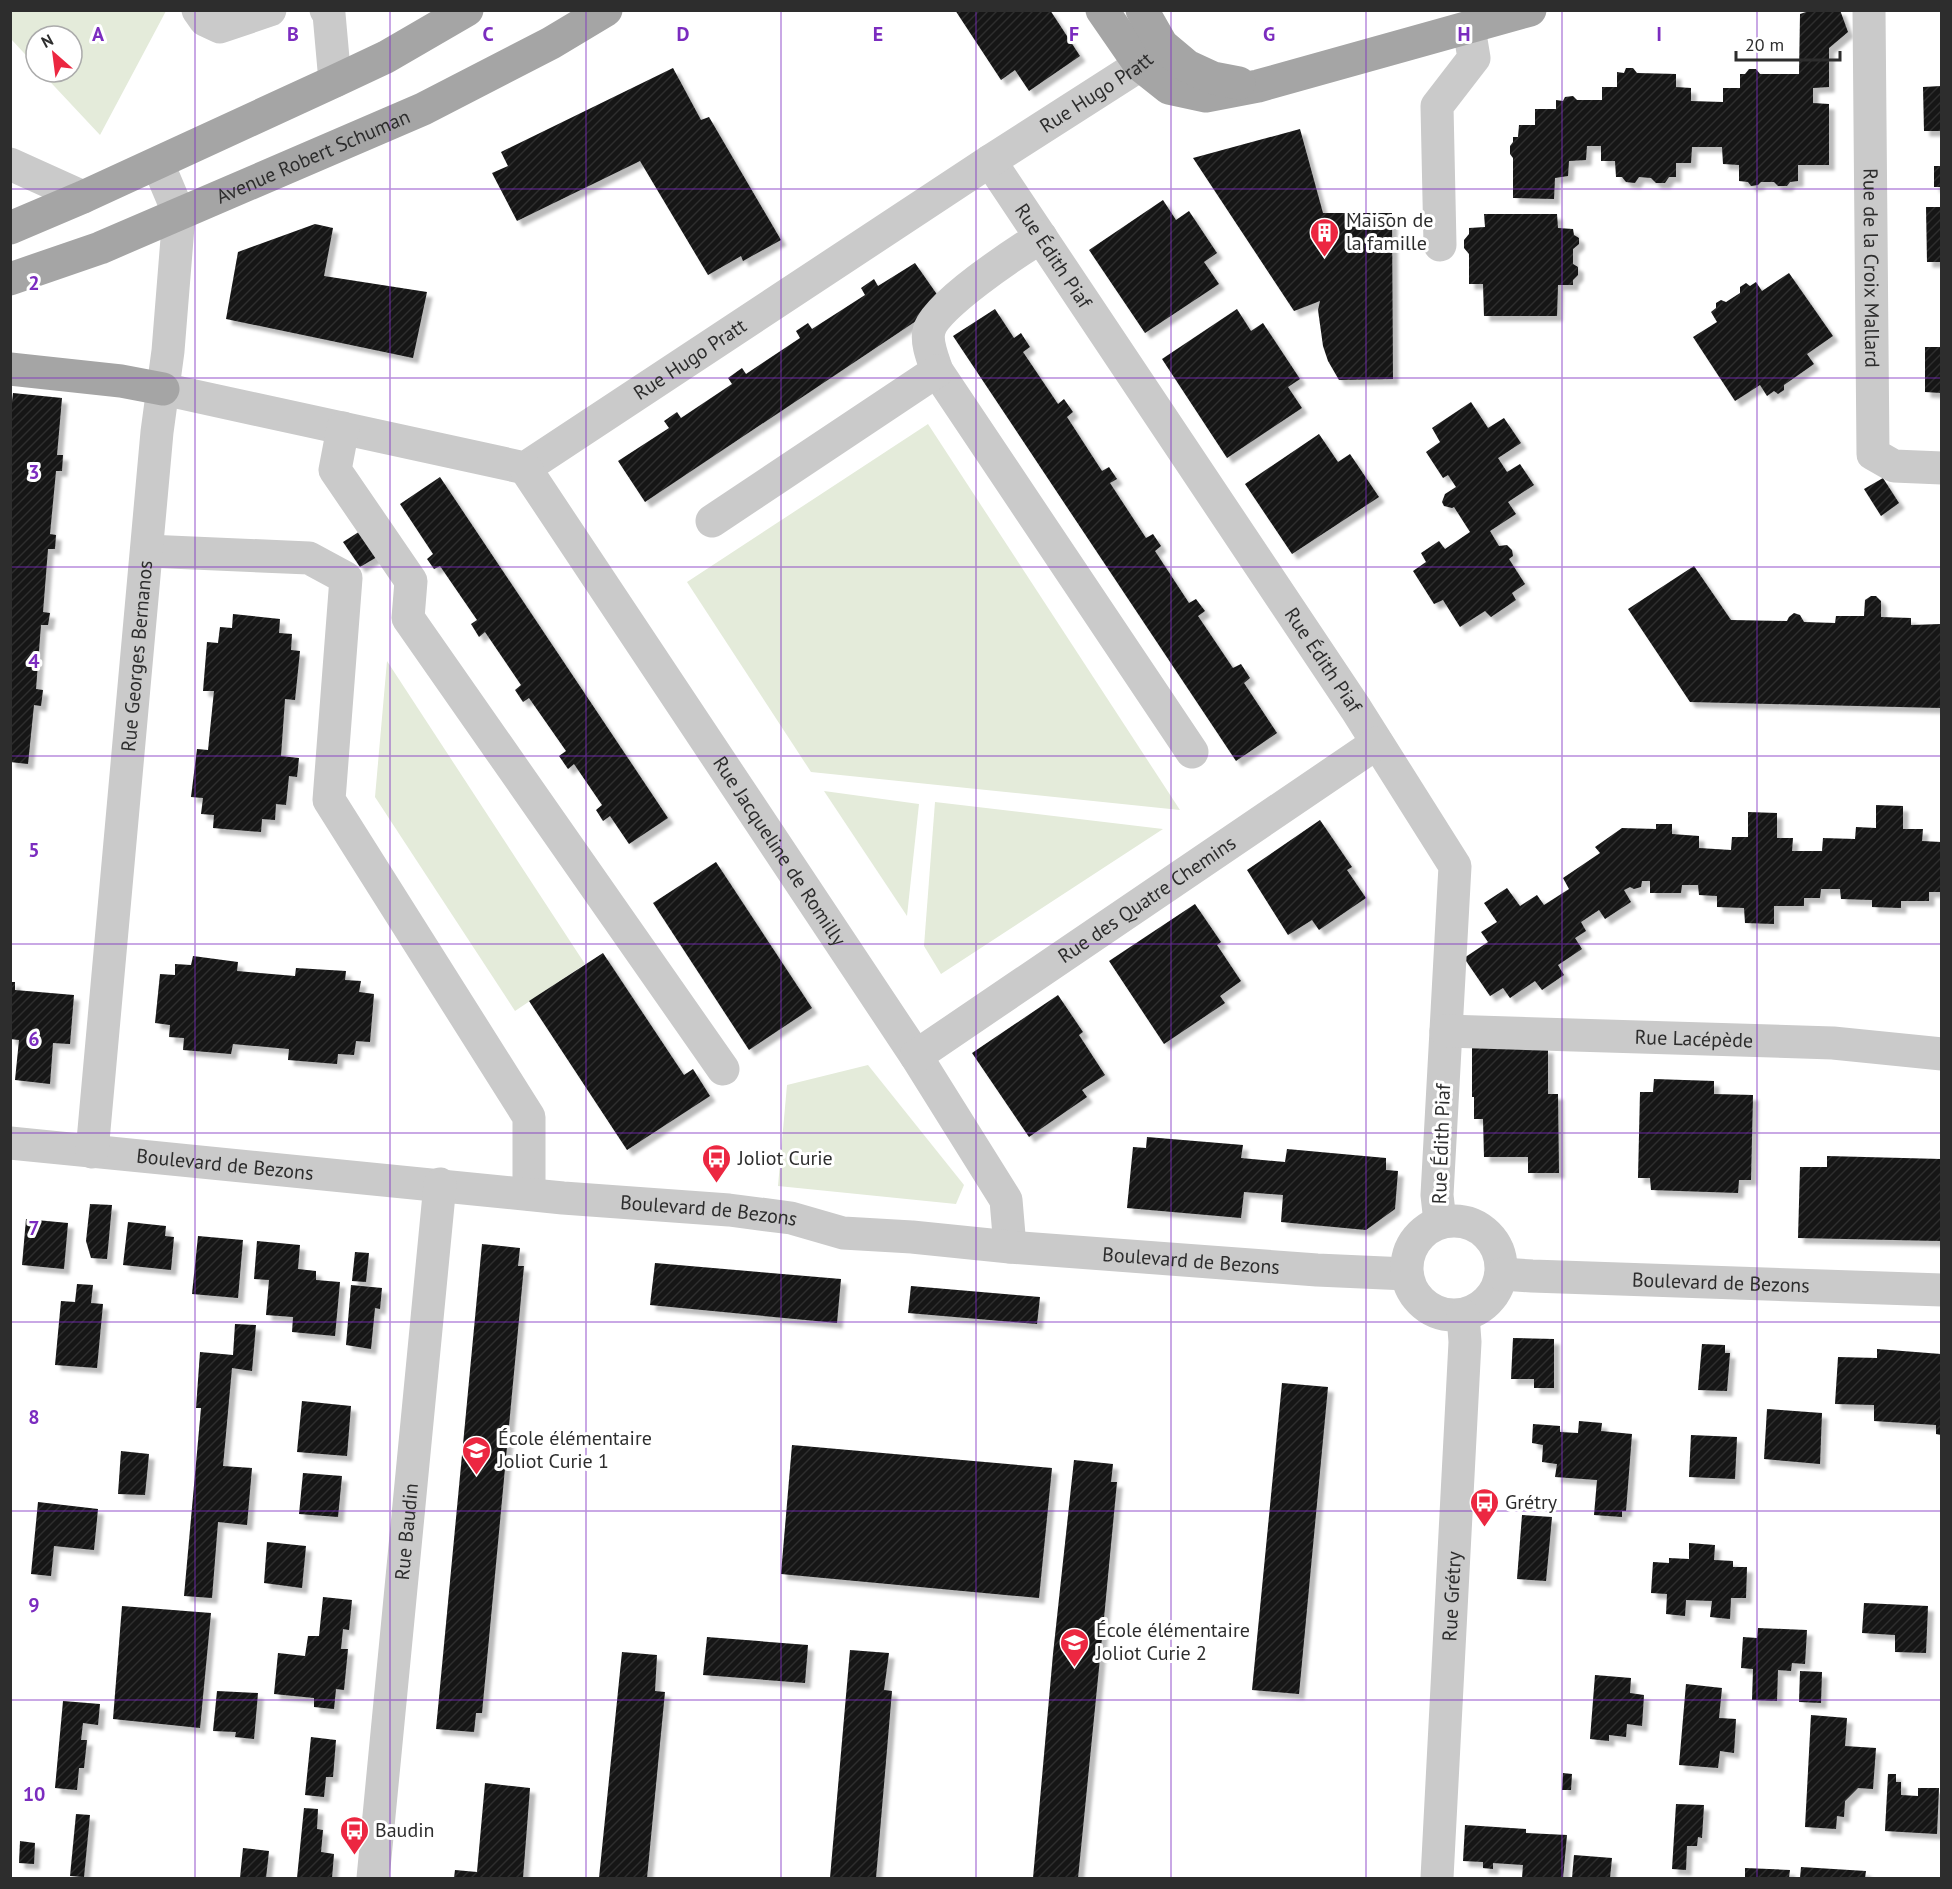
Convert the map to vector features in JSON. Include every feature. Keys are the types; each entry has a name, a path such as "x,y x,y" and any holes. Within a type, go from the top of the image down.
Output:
{"main road":[{"path":"10,228 158,164 386,57 467,10"},
{"name":"Avenue Robert Schuman","path":"10,279 100,248 423,109 551,43 606,10"},
{"path":"1102,10 1151,55"},
{"path":"1142,10 1151,55 1169,88 1206,96 1258,86 1530,10"},
{"path":"10,369 122,381 163,389"}],"street":[{"path":"198,10 211,24 220,27 270,10"},
{"path":"326,10 329,14 335,81"},
{"name":"Rue de la Croix Mallard","path":"1869,10 1872,454 1894,465 1941,468"},
{"path":"1440,245 1437,106 1474,58 1469,28"},
{"name":"Rue Hugo Pratt","path":"525,468 1151,55"},
{"name":"Rue Édith Piaf","path":"990,161 1377,743 1455,866 1437,1195 1440,1222"},
{"path":"10,164 83,198"},
{"name":"Rue Georges Bernanos","path":"92,1152 179,214 158,164"},
{"path":"1041,237 1014,254 944,308 932,321 928,333 937,371 1192,752"},
{"path":"712,520 937,371"},
{"path":"163,389 525,468"},
{"path":"343,428 335,470 411,581 408,618 723,1069"},
{"name":"Rue Jacqueline de Romilly","path":"525,468 916,1056 1006,1200 1010,1246"},
{"path":"147,551 309,558 346,578 328,801 528,1117 529,1194"},
{"name":"Rue des Quatre Chemins","path":"916,1056 1377,743"},
{"name":"Rue Lacépède","path":"1446,1031 1833,1043 1941,1054"},
{"name":"Boulevard de Bezons","path":"10,1143 529,1194 729,1210 791,1218 843,1233 1317,1270 1407,1274"},
{"name":"Rue Baudin","path":"372,1878 440,1184"},
{"path":"1456,1220 1471,1223 1485,1231 1495,1243 1501,1258 1502,1274 1498,1286 1485,1305 1463,1315 1448,1315 1433,1311 1420,1302 1411,1289 1407,1274 1407,1261 1418,1237 1428,1228 1440,1222 1456,1220"},
{"name":"Boulevard de Bezons","path":"1502,1274 1941,1290"},
{"name":"Rue Grétry","path":"1437,1878 1465,1342 1463,1315"}],"green space":[{"path":"11,10 166,10 100,135 52,84 84,84 84,24 24,24 24,53 11,39"},
{"path":"928,424 1180,810 811,772 687,582"},
{"path":"387,661 585,964 515,1011 375,797"},
{"path":"824,791 919,804 907,916"},
{"path":"935,802 1163,829 941,974 924,946"},
{"path":"868,1065 964,1185 956,1204 778,1186 787,1085"}],"building":[{"path":"955,10 1050,10 1080,56 1029,91 1015,70 1001,80"},
{"path":"1812,10 1840,10 1848,32 1829,48 1829,87 1813,88 1813,103 1829,104 1829,165 1798,165 1798,181 1790,182 1787,186 1778,186 1774,182 1761,182 1751,186 1748,182 1739,181 1739,165 1723,164 1722,147 1692,147 1691,163 1676,163 1676,177 1669,177 1665,183 1656,183 1651,178 1639,177 1635,183 1626,182 1622,177 1616,177 1615,161 1601,161 1601,146 1587,146 1586,160 1569,161 1568,176 1555,178 1554,199 1513,198 1513,158 1510,154 1510,146 1513,137 1518,137 1519,125 1535,125 1535,109 1556,109 1556,100 1563,101 1565,97 1573,96 1577,100 1602,100 1602,87 1617,87 1617,72 1624,73 1626,68 1633,68 1637,73 1676,74 1676,87 1691,88 1691,101 1723,102 1723,88 1740,88 1740,74 1745,74 1749,69 1756,69 1760,74 1799,74 1800,14"},
{"path":"673,68 701,120 709,117 781,240 743,261 741,256 708,275 640,161 517,221 492,173 508,166 501,152"},
{"path":"1941,86 1941,131 1924,131 1923,87"},
{"name":"Maison de la famille","path":"1300,129 1323,213 1392,213 1393,379 1339,380 1328,361 1323,346 1318,310 1320,301 1294,311 1193,158"},
{"path":"1934,166 1941,166 1941,187 1934,187"},
{"path":"1163,200 1176,220 1189,211 1217,253 1204,262 1219,284 1145,333 1089,250"},
{"path":"1926,207 1941,207 1941,262 1927,262"},
{"path":"1484,214 1557,214 1558,228 1573,229 1574,235 1579,238 1579,244 1573,249 1573,264 1578,267 1578,275 1573,280 1573,285 1558,285 1557,316 1484,316 1483,284 1469,284 1469,254 1464,248 1464,240 1469,234 1469,228 1485,227"},
{"path":"315,224 333,228 324,276 427,292 413,358 226,319 238,252"},
{"path":"915,263 943,303 645,502 618,461 669,428 664,421 677,412 681,418 732,384 728,378 742,368 746,374 800,338 796,331 808,323 812,329 865,295 861,288 874,279 878,286"},
{"path":"1789,273 1833,336 1807,354 1814,364 1784,385 1784,390 1778,394 1774,391 1767,396 1760,385 1735,401 1693,337 1717,322 1711,312 1716,308 1716,303 1721,300 1726,302 1740,293 1740,287 1746,283 1750,286 1756,282 1762,291"},
{"path":"995,309 1014,338 1021,333 1030,347 1023,352 1058,404 1064,399 1073,412 1067,417 1102,471 1109,467 1117,479 1110,483 1146,538 1153,534 1161,546 1155,551 1189,603 1196,599 1205,611 1198,616 1233,668 1241,664 1250,678 1244,683 1277,733 1236,761 953,336"},
{"path":"1237,309 1251,331 1263,323 1300,379 1288,387 1302,408 1227,458 1162,359"},
{"path":"1925,347 1941,347 1941,393 1925,392"},
{"path":"13,393 62,398 57,455 63,455 62,471 56,471 50,534 56,535 55,549 48,549 43,612 50,613 48,625 41,625 36,689 43,690 41,706 34,705 28,764 10,762 10,418"},
{"path":"1471,402 1488,428 1504,418 1521,443 1498,458 1507,472 1520,464 1534,485 1508,502 1516,514 1490,531 1499,546 1507,545 1512,550 1513,556 1509,559 1525,584 1512,593 1516,600 1491,617 1485,611 1460,627 1443,600 1434,604 1413,571 1426,562 1421,553 1439,541 1445,549 1470,532 1454,507 1444,506 1442,502 1445,494 1456,487 1448,475 1443,478 1426,452 1440,442 1432,428"},
{"path":"1319,434 1338,462 1350,454 1379,497 1292,554 1245,484"},
{"path":"440,477 668,818 629,844 610,816 603,821 596,810 602,805 574,764 568,769 559,756 566,751 529,698 523,702 515,690 521,685 485,632 479,637 471,624 477,620 440,566 434,569 427,559 433,554 400,504"},
{"path":"1883,478 1899,503 1881,516 1864,489"},
{"path":"365,528 382,554 360,567 343,542"},
{"path":"1694,566 1731,620 1787,621 1794,613 1800,615 1804,622 1835,623 1836,616 1864,616 1865,600 1876,596 1881,601 1881,617 1911,618 1911,625 1941,624 1941,708 1690,702 1628,609"},
{"path":"233,614 280,619 279,633 292,634 291,650 300,651 295,700 285,699 281,756 299,758 297,777 289,776 286,805 276,804 275,820 262,819 261,832 213,828 214,815 201,814 203,798 191,797 197,749 208,750 214,691 203,691 207,642 218,643 220,627 232,628"},
{"path":"1876,805 1903,806 1903,829 1923,829 1922,841 1941,842 1941,892 1929,892 1929,901 1901,901 1901,908 1872,907 1872,900 1841,899 1840,889 1821,889 1820,898 1804,898 1804,906 1774,906 1774,924 1745,923 1744,908 1717,907 1717,896 1699,895 1698,885 1682,885 1681,893 1650,893 1650,881 1642,881 1641,887 1634,889 1630,887 1624,890 1631,902 1605,919 1599,910 1581,922 1586,931 1575,938 1582,949 1558,965 1564,975 1542,990 1535,981 1510,998 1503,988 1490,996 1464,958 1488,942 1481,932 1497,922 1484,903 1507,888 1520,906 1537,895 1544,905 1569,889 1563,878 1600,853 1595,847 1622,828 1656,829 1656,824 1672,824 1672,834 1699,836 1699,848 1731,850 1732,837 1748,837 1748,812 1777,813 1777,838 1793,838 1792,851 1822,851 1823,838 1855,839 1856,827 1876,828"},
{"path":"1320,820 1352,867 1347,870 1366,898 1319,930 1312,920 1288,935 1247,870"},
{"path":"716,862 812,1008 749,1050 653,903"},
{"path":"1195,904 1221,942 1217,945 1241,981 1220,996 1225,1003 1164,1044 1109,961"},
{"path":"603,953 684,1075 693,1069 710,1096 627,1150 529,1001"},
{"path":"193,956 238,962 237,971 295,976 296,968 346,971 345,980 361,981 359,992 374,994 370,1042 356,1041 354,1055 338,1054 337,1064 288,1060 289,1049 233,1044 231,1054 183,1050 184,1038 169,1037 170,1025 155,1023 160,974 175,975 175,964 191,965"},
{"path":"10,982 15,982 15,990 74,995 70,1044 53,1043 50,1084 15,1080 19,1040 10,1039"},
{"path":"1058,995 1083,1032 1079,1035 1105,1075 1082,1090 1087,1097 1029,1137 972,1053"},
{"path":"1472,1047 1548,1048 1548,1094 1558,1094 1559,1173 1528,1173 1528,1157 1484,1157 1483,1119 1474,1119"},
{"path":"1654,1079 1714,1081 1714,1094 1753,1095 1751,1180 1739,1180 1738,1193 1651,1190 1650,1178 1638,1178 1640,1092 1653,1092"},
{"path":"1147,1137 1243,1145 1241,1158 1285,1162 1287,1149 1386,1158 1386,1170 1398,1171 1395,1209 1366,1230 1281,1222 1283,1195 1244,1192 1241,1218 1127,1208 1133,1147 1146,1148"},
{"path":"1827,1156 1941,1159 1941,1241 1798,1238 1800,1167 1827,1167"},
{"path":"90,1204 112,1205 107,1259 91,1258 86,1241"},
{"path":"26,1219 68,1223 64,1269 22,1265"},
{"path":"128,1222 166,1226 165,1236 174,1237 171,1270 123,1265"},
{"path":"198,1236 243,1240 238,1298 192,1294"},
{"path":"257,1241 300,1245 298,1269 316,1271 316,1280 340,1282 335,1336 292,1332 293,1317 266,1315 269,1280 254,1279"},
{"path":"482,1244 520,1248 518,1266 524,1266 482,1713 476,1713 474,1732 436,1729"},
{"path":"355,1252 369,1253 366,1282 352,1281"},
{"path":"655,1263 841,1279 837,1323 650,1305"},
{"path":"77,1284 93,1285 91,1303 103,1304 97,1368 55,1365 61,1301 75,1302"},
{"path":"351,1285 382,1288 380,1309 375,1308 371,1349 346,1345"},
{"path":"911,1286 1040,1297 1037,1324 908,1313"},
{"path":"235,1324 256,1325 252,1371 232,1368 223,1466 252,1468 247,1525 218,1522 212,1598 184,1596 201,1408 196,1408 200,1352 233,1355"},
{"path":"1513,1338 1554,1339 1554,1388 1534,1388 1534,1379 1511,1379"},
{"path":"1702,1344 1725,1345 1725,1353 1730,1353 1727,1391 1698,1390"},
{"path":"1877,1349 1941,1354 1941,1435 1936,1434 1936,1425 1874,1421 1874,1405 1835,1404 1838,1357 1877,1358"},
{"path":"1282,1383 1328,1387 1299,1694 1252,1690"},
{"path":"302,1401 351,1406 347,1456 297,1452"},
{"path":"1767,1409 1822,1413 1820,1464 1764,1459"},
{"path":"1579,1421 1602,1423 1601,1431 1632,1434 1626,1511 1622,1511 1622,1517 1594,1515 1597,1480 1555,1477 1557,1464 1542,1462 1543,1445 1532,1443 1533,1424 1560,1426 1560,1432 1578,1433"},
{"path":"1691,1435 1737,1437 1735,1479 1689,1477"},
{"path":"792,1445 1052,1468 1039,1598 781,1574"},
{"path":"121,1451 149,1454 145,1495 118,1494"},
{"path":"1074,1460 1113,1464 1111,1482 1117,1482 1104,1618 1078,1878 1033,1878 1053,1654"},
{"path":"303,1473 342,1476 338,1517 299,1514"},
{"path":"38,1502 98,1509 94,1550 54,1546 51,1576 31,1574"},
{"path":"1522,1515 1552,1517 1546,1581 1517,1579"},
{"path":"267,1542 306,1546 302,1588 264,1583"},
{"path":"1689,1543 1715,1545 1714,1560 1733,1561 1733,1567 1747,1567 1746,1598 1731,1598 1730,1619 1710,1617 1712,1601 1686,1600 1685,1616 1666,1614 1667,1594 1651,1593 1653,1562 1669,1563 1669,1558 1689,1559"},
{"path":"323,1597 352,1600 349,1630 343,1629 341,1649 348,1649 344,1690 336,1689 334,1709 314,1707 314,1698 274,1694 278,1653 305,1656 308,1636 319,1636"},
{"path":"1864,1603 1928,1606 1926,1653 1895,1652 1895,1635 1862,1633"},
{"path":"122,1606 211,1613 200,1728 113,1719"},
{"path":"1758,1628 1807,1630 1805,1664 1792,1663 1791,1671 1778,1670 1777,1701 1752,1700 1753,1669 1741,1668 1743,1637 1757,1638"},
{"path":"707,1637 808,1645 805,1683 703,1675"},
{"path":"850,1650 889,1653 884,1690 892,1691 876,1878 830,1878"},
{"path":"622,1652 657,1655 655,1691 665,1692 647,1878 599,1878"},
{"path":"1800,1671 1822,1672 1821,1703 1799,1702"},
{"path":"1595,1675 1631,1678 1630,1693 1644,1695 1642,1726 1627,1724 1626,1737 1609,1735 1609,1741 1590,1739"},
{"path":"1686,1684 1722,1688 1719,1718 1736,1719 1734,1753 1720,1751 1718,1768 1679,1765"},
{"path":"217,1691 258,1693 254,1739 235,1737 236,1732 213,1731"},
{"path":"63,1701 100,1704 98,1725 83,1723 81,1740 87,1740 84,1768 79,1768 77,1790 55,1788"},
{"path":"1811,1715 1847,1718 1845,1746 1876,1748 1873,1789 1858,1788 1845,1801 1844,1817 1837,1816 1836,1829 1805,1827"},
{"path":"311,1737 336,1740 333,1777 326,1777 324,1797 305,1795"},
{"path":"1563,1773 1572,1774 1571,1790 1562,1790"},
{"path":"1888,1774 1896,1774 1896,1782 1901,1782 1901,1795 1918,1796 1918,1788 1939,1788 1937,1834 1885,1831"},
{"path":"485,1783 530,1788 523,1878 454,1878 455,1870 477,1872"},
{"path":"1676,1804 1704,1805 1702,1838 1698,1837 1697,1846 1687,1846 1686,1870 1672,1869"},
{"path":"304,1808 318,1809 317,1829 323,1830 321,1852 334,1854 332,1878 297,1878"},
{"path":"76,1814 90,1815 84,1877 70,1876"},
{"path":"1465,1825 1526,1829 1526,1833 1567,1835 1563,1878 1522,1878 1523,1865 1493,1863 1493,1869 1483,1868 1483,1862 1463,1861"},
{"path":"20,1841 35,1843 34,1864 19,1863"},
{"path":"243,1848 269,1851 266,1878 240,1878"},
{"path":"1574,1855 1612,1858 1610,1878 1572,1878"},
{"path":"1801,1867 1866,1871 1865,1878 1800,1878"},
{"path":"1745,1868 1790,1870 1789,1878 1745,1878"}],"place":[{"name":"Maison de la famille","path":"1325,258"},
{"name":"Joliot Curie","path":"717,1184"},
{"name":"École élémentaire Joliot Curie 1","path":"477,1476"},
{"name":"Grétry","path":"1484,1528"},
{"name":"École élémentaire Joliot Curie 2","path":"1075,1668"},
{"name":"Baudin","path":"354,1856"}]}
